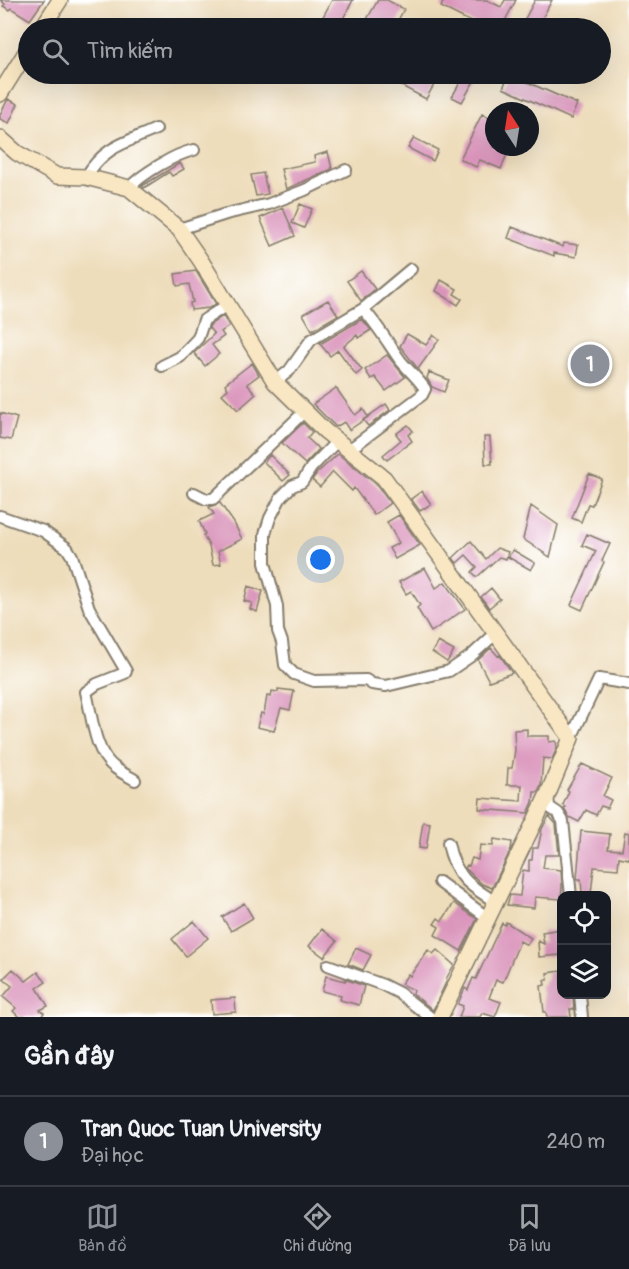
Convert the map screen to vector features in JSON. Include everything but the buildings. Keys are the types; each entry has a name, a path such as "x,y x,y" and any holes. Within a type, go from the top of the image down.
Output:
{"street":[{"path":"48,18 60,0"},
{"path":"0,94 18,66"},
{"path":"86,177 110,149 156,129"},
{"path":"0,138 17,153 57,177 86,177 129,188 179,229 276,382 325,431 384,478 571,738"},
{"path":"129,188 160,166 194,150"},
{"path":"179,229 226,214 269,204 346,170"},
{"path":"276,382 289,370 311,340 363,309 411,268"},
{"path":"162,366 180,357 200,335 204,320 227,305"},
{"path":"363,309 374,321 401,361 420,380 425,391 311,468 302,482 292,486 281,497 270,518 265,534 265,563 277,606 278,631 285,665 294,674 314,681 366,680 372,684 386,686 449,671 471,656 495,634"},
{"path":"194,493 206,499 213,499 306,410"},
{"path":"0,516 43,531 67,548 72,556 89,608 126,671 93,686 86,692 98,740 104,756 113,767 135,780"},
{"path":"440,1017 548,794 599,679 629,684"},
{"path":"548,794 549,807 558,813 563,821 570,891"},
{"path":"448,843 450,857 460,876 495,902"},
{"path":"439,882 488,918"},
{"path":"328,965 399,993 430,1017"},
{"path":"580,999 582,1017"}],"place":[{"name":"Tran Quoc Tuan University","path":"590,364"}]}
